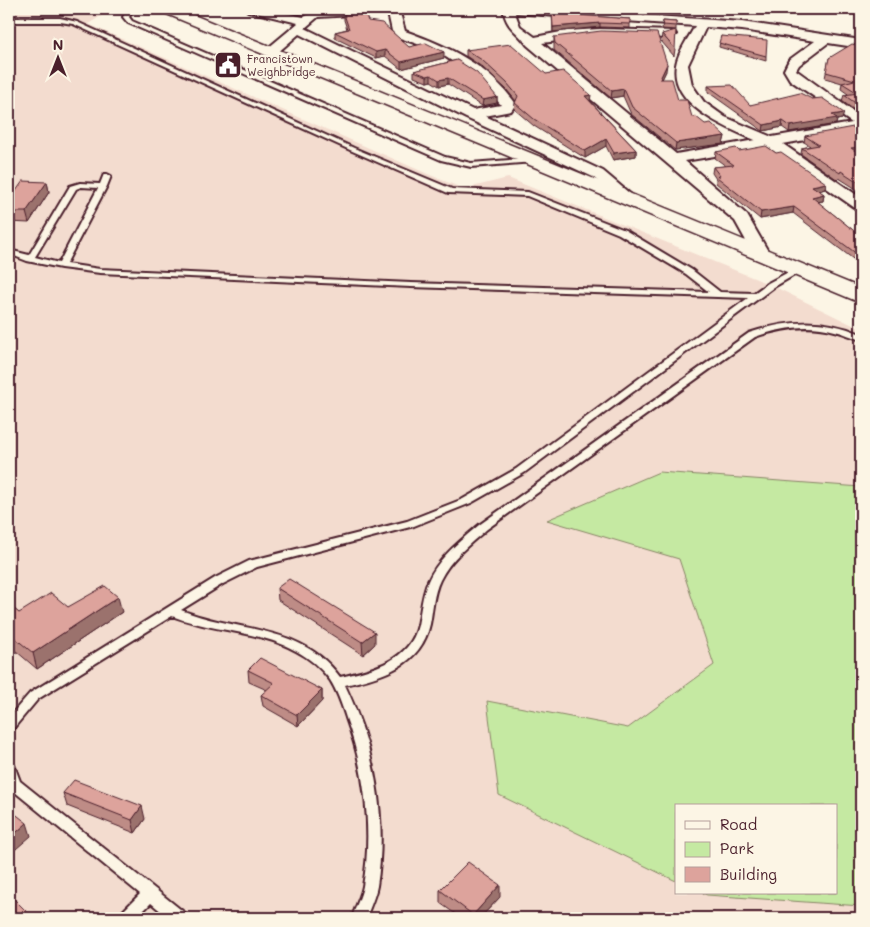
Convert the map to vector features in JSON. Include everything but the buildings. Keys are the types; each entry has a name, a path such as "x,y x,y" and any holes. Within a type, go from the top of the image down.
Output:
{"highway":[{"path":"166,9 272,51 861,296"}],"street":[{"path":"252,9 301,25 471,115 598,174 627,198"},
{"path":"393,9 398,31 401,34 439,47 487,77 509,104 506,108 471,115"},
{"path":"272,51 301,25 322,12 402,9"},
{"path":"761,253 741,218 673,159 531,42 512,24 511,9 699,29 826,38 861,44"},
{"path":"531,42 554,36 592,31 699,29"},
{"path":"699,29 682,65 682,74 690,92 699,105 711,115 771,142 861,205"},
{"path":"826,38 794,63 790,70 795,77 861,124"},
{"path":"441,64 459,60"},
{"path":"395,76 414,71"},
{"path":"673,159 861,124"}],"lane":[{"path":"130,9 126,17 130,22 443,159 471,165 535,160"},
{"path":"9,20 60,20 76,23 352,149 451,191 518,193 538,197 634,238 689,272 718,296"},
{"path":"61,266 103,188 102,186 107,176"},
{"path":"30,259 73,188 80,185 102,186"},
{"path":"9,252 61,266 100,270 411,285 758,296"},
{"path":"9,726 34,696 219,580 253,564 410,524 467,501 520,471 771,285 800,270"},
{"path":"337,682 385,670 408,654 422,634 426,604 434,580 448,558 483,527 752,335 776,326 802,324 846,330 861,336"},
{"path":"172,611 189,619 271,636 300,648 337,682 362,745 374,819 370,886 359,918"},
{"path":"9,769 15,784 180,918"},
{"path":"126,918 150,894"}],"shaded area":[{"path":"9,9 77,9 103,15 88,24 430,175 464,189 508,178 771,285 861,329 861,918 9,918"}],"green space":[{"path":"659,472 861,487 861,906 704,894 838,894 838,804 675,804 675,881 499,795 487,701 628,728 714,665 679,559 547,520"}],"place":[{"name":"Francistown Weighbridge","path":"228,65"}]}
